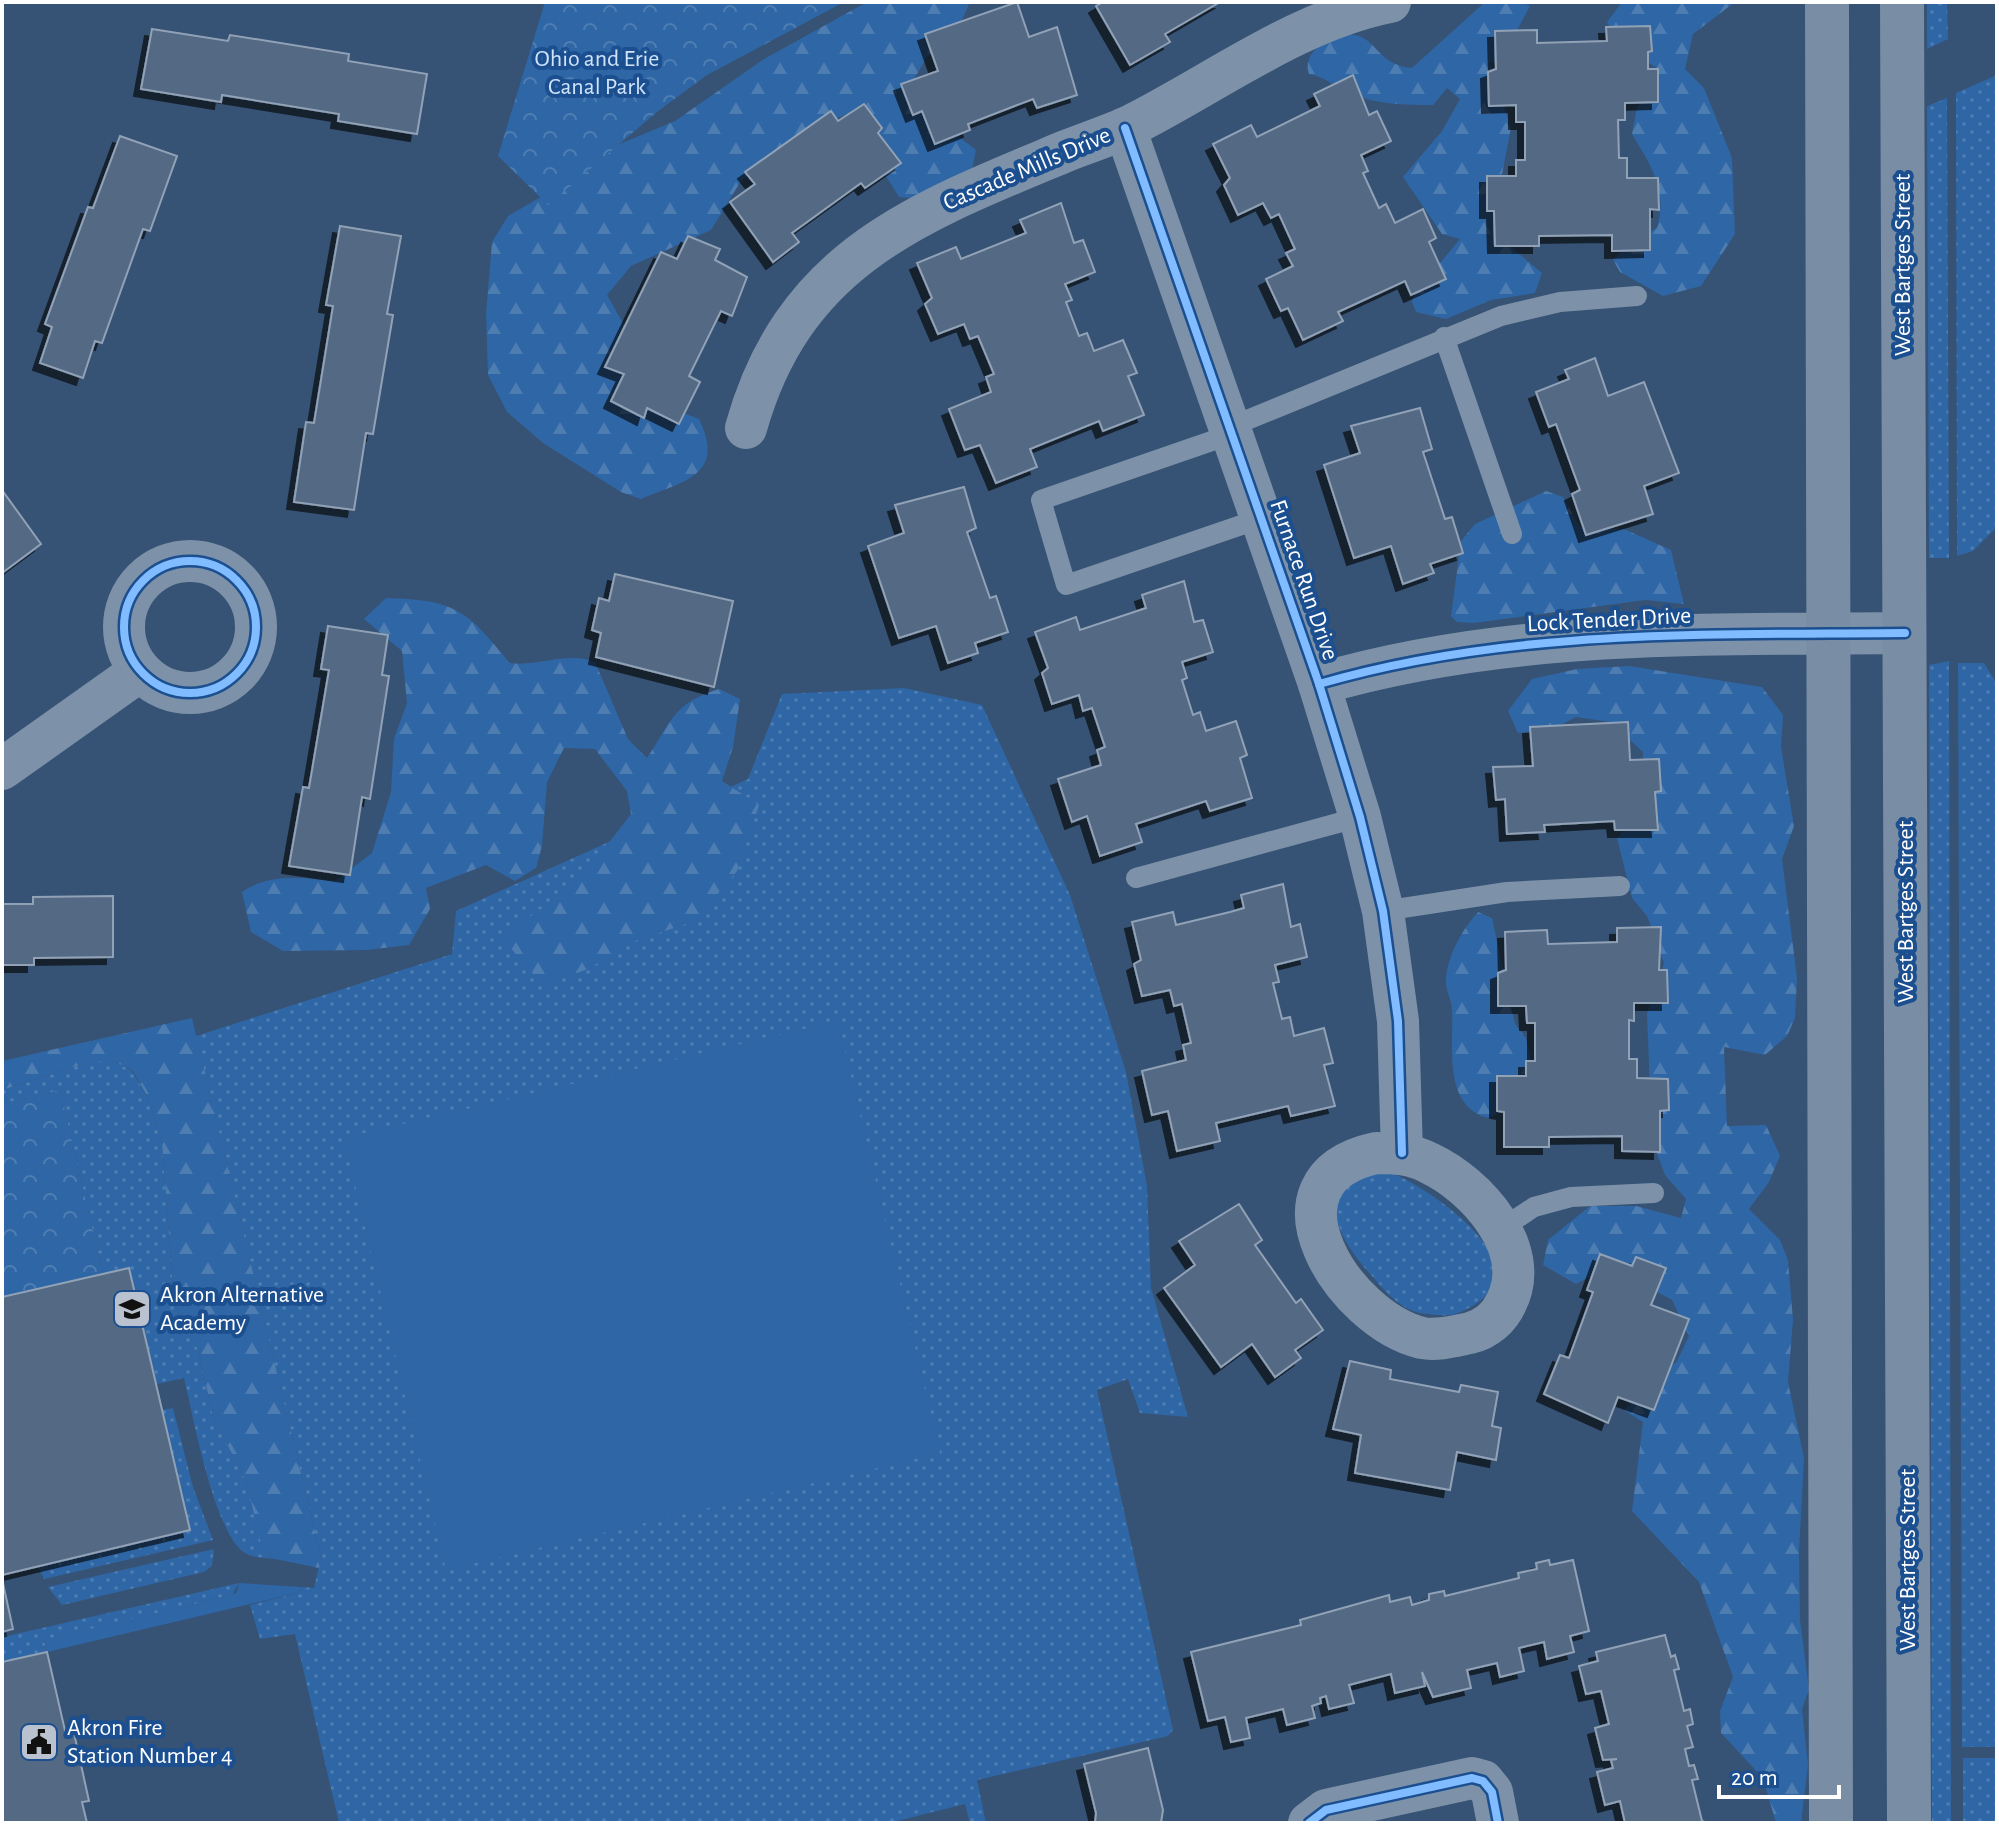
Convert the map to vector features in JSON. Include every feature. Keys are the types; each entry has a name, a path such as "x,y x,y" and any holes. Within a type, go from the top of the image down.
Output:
{"main road":[{"path":"1827,2 1831,1823"},
{"name":"West Bartges Street","path":"1902,2 1909,1823"}],"street":[{"name":"Cascade Mills Drive","path":"746,428 757,388 791,322 821,289 898,228 933,209 1125,128 1302,33 1390,2"},
{"name":"Furnace Run Drive","path":"1125,128 1319,684 1360,817 1383,911 1398,1021 1402,1153"},
{"name":"Lock Tender Drive","path":"1319,684 1450,655 1574,638 1905,633"},
{"path":"2,769 140,671"},
{"path":"1402,1153 1442,1170 1479,1203 1501,1229 1514,1270 1512,1292 1492,1322 1476,1331 1424,1339 1396,1329 1374,1314 1348,1287 1328,1258 1319,1237 1316,1207 1320,1185 1335,1168 1355,1157 1402,1153"},
{"path":"1309,1823 1326,1810 1472,1778 1483,1781 1492,1792 1498,1823"}],"lane":[{"path":"1262,518 1066,585 1041,500 1231,430 1444,337 1528,308 1637,296"},
{"path":"1444,337 1512,534"},
{"path":"1136,878 1360,817"},
{"path":"1383,911 1507,892 1620,886"},
{"path":"1501,1229 1534,1207 1571,1197 1654,1193"}],"green space":[{"name":"Ohio and Erie Canal Park","path":"545,2 844,2 707,75 657,112 548,205 498,156"},
{"path":"867,2 970,2 955,35 927,57 914,79 950,130 976,150 970,179 923,199 899,197 848,114 821,124 741,181 711,230 631,266 607,295 636,346 632,393 699,419 708,453 697,473 686,481 641,499 621,492 543,443 507,412 488,375 486,314 492,242 508,216 551,191 605,150 675,121 764,59"},
{"path":"1485,2 1521,2 1530,6 1501,60 1490,63 1511,128 1499,190 1498,225 1511,247 1542,273 1535,293 1491,300 1446,319 1416,312 1412,302 1417,279 1436,268 1460,239 1442,234 1403,177 1442,131 1460,99 1447,88 1433,105 1370,100 1309,74 1308,65 1310,57 1322,43 1350,34 1365,39 1393,63 1412,68"},
{"path":"1622,2 1735,2 1693,34 1685,69 1704,88 1732,158 1735,234 1701,286 1663,296 1620,272 1613,260 1629,244 1657,228 1660,214 1656,179 1632,134 1637,107 1653,89 1658,69 1618,42 1607,22"},
{"path":"1927,2 1947,2 1948,39 1927,49"},
{"path":"1997,75 1997,527 1973,551 1957,556 1956,93"},
{"path":"1947,98 1949,558 1929,558 1927,106"},
{"path":"1546,491 1563,497 1580,527 1624,529 1671,550 1684,604 1645,600 1474,623 1457,622 1451,616 1461,541 1475,524"},
{"path":"386,598 429,602 458,611 482,631 510,663 574,658 595,662 628,739 647,758 675,715 692,700 719,689 740,699 733,747 722,781 759,805 737,871 695,921 635,941 588,969 543,985 500,936 558,896 601,852 631,814 627,791 595,749 564,748 547,782 542,846 536,868 515,881 486,865 426,888 430,909 409,945 367,950 283,951 251,932 242,892 275,879 335,881 372,853 391,792 394,739 407,703 402,651 364,619"},
{"path":"1949,661 1951,1823 1932,1823 1929,665"},
{"path":"1958,663 1984,663 1997,684 1997,1747 1962,1747"},
{"path":"1629,666 1762,687 1783,715 1781,747 1794,826 1782,859 1797,978 1795,1018 1787,1036 1765,1055 1724,1047 1727,1126 1766,1125 1780,1156 1769,1182 1749,1209 1780,1240 1788,1260 1793,1320 1788,1382 1804,1458 1799,1551 1800,1620 1809,1689 1802,1709 1808,1765 1801,1823 1776,1823 1763,1778 1721,1733 1720,1711 1733,1677 1699,1582 1632,1511 1643,1422 1624,1410 1677,1361 1689,1336 1672,1300 1639,1282 1601,1271 1576,1284 1543,1265 1548,1240 1590,1206 1636,1206 1681,1218 1686,1199 1665,1175 1652,1140 1647,1014 1664,963 1647,916 1632,898 1617,838 1642,812 1643,752 1610,722 1576,717 1551,730 1518,733 1508,711 1532,679 1577,669"},
{"path":"904,688 982,705 1070,895 1126,1072 1147,1186 1151,1288 1188,1417 1140,1413 1128,1379 1097,1390 1173,1730 1168,1736 977,1780 986,1823 970,1823 965,1804 889,1823 339,1823 295,1634 260,1639 250,1605 298,1593 303,1587 314,1588 321,1557 196,1036 452,954 456,911 748,779 782,694"},
{"path":"1478,912 1492,918 1515,1024 1526,1038 1535,1080 1506,1109 1488,1118 1473,1111 1463,1101 1457,1088 1452,1057 1452,1009 1446,983 1453,952"},
{"path":"192,1018 321,1557 319,1568 275,1559 266,1552 260,1540 247,1483 213,1417 198,1349 183,1326 174,1300 162,1144 149,1099 132,1070 113,1061 93,1061 2,1090 2,1061"},
{"path":"838,1021 940,1453 446,1570 344,1138"},
{"path":"93,1061 113,1061 131,1070 149,1099 162,1144 174,1300 183,1326 198,1349 213,1417 247,1483 266,1552 275,1559 248,1555 234,1542 214,1499 184,1378 157,1384 129,1268 103,1274 60,1091 2,1104 2,1090"},
{"path":"60,1090 103,1274 2,1297 2,1104"},
{"path":"1384,1170 1401,1177 1446,1206 1486,1245 1495,1266 1493,1286 1477,1303 1449,1315 1413,1311 1391,1296 1359,1261 1340,1229 1336,1214 1337,1199 1345,1187 1360,1177"},
{"path":"173,1408 193,1487 213,1540 44,1579 38,1566 190,1530 162,1410"},
{"path":"214,1549 212,1566 204,1572 62,1605 48,1587"},
{"path":"239,1583 232,1595 44,1641 47,1652 2,1662 2,1632 5,1631 7,1636"},
{"path":"239,1583 303,1587 298,1593 47,1652 44,1640 224,1597 236,1593"},
{"path":"1963,1758 1997,1758 1997,1823 1963,1823"}],"building":[{"path":"1017,2 1029,37 1057,27 1077,95 1037,108 1033,99 968,124 970,130 935,144 922,111 913,115 901,84 938,71 925,34"},
{"path":"1103,2 1220,2 1165,34 1170,42 1130,65 1096,6"},
{"path":"1650,26 1652,51 1648,52 1648,69 1658,69 1658,102 1625,103 1625,120 1618,120 1619,158 1627,158 1627,178 1658,178 1659,210 1650,209 1650,250 1612,251 1612,235 1539,236 1539,246 1495,246 1494,211 1487,211 1487,176 1516,176 1516,160 1525,160 1525,122 1516,122 1516,105 1489,106 1488,72 1496,69 1495,31 1537,30 1537,43 1607,41 1606,27"},
{"path":"152,29 228,41 230,35 349,54 348,61 427,74 417,134 338,121 339,114 222,95 221,102 141,89"},
{"path":"1353,75 1369,115 1377,111 1391,141 1361,155 1368,171 1363,173 1379,208 1386,204 1395,223 1423,209 1436,238 1429,242 1446,279 1411,295 1405,281 1338,312 1343,321 1303,340 1288,308 1281,311 1266,279 1293,266 1286,253 1295,249 1279,214 1271,218 1263,203 1238,215 1224,185 1230,178 1213,144 1251,125 1257,137 1320,106 1314,94"},
{"path":"864,104 882,128 878,133 901,163 865,188 861,183 792,233 799,242 773,262 730,202 755,184 745,172 831,111 838,121"},
{"path":"120,136 177,156 150,231 143,229 102,343 95,341 83,378 40,363 52,327 45,324 88,207 93,208"},
{"path":"1061,203 1074,243 1083,240 1095,272 1065,284 1072,300 1066,302 1079,336 1087,333 1094,351 1123,340 1137,373 1128,376 1144,415 1103,431 1099,421 1030,449 1037,467 996,483 980,445 965,450 949,409 991,392 986,377 994,374 978,336 970,339 964,324 938,334 925,304 932,298 917,263 956,247 961,259 1026,233 1020,220"},
{"path":"340,226 401,236 387,314 393,315 373,434 366,433 354,510 294,502 306,422 314,423 333,306 326,305"},
{"path":"688,236 720,249 715,260 747,277 732,316 721,311 689,376 700,382 679,424 647,408 644,418 611,401 624,374 605,367 661,252 677,259"},
{"path":"1595,358 1608,396 1644,382 1679,473 1644,486 1653,514 1586,535 1572,494 1580,490 1556,424 1549,427 1536,392 1569,379 1565,370"},
{"path":"1420,408 1432,449 1423,452 1445,519 1452,517 1463,553 1430,564 1434,573 1403,584 1391,546 1354,558 1324,465 1360,453 1351,426"},
{"path":"964,487 976,528 967,532 990,598 996,596 1008,632 975,643 978,653 948,663 936,626 899,638 868,546 904,533 895,505"},
{"path":"2,490 41,544 2,573"},
{"path":"615,574 733,601 714,687 596,657 601,633 592,630 599,598 609,601"},
{"path":"1184,581 1194,622 1203,620 1213,652 1182,662 1187,678 1182,680 1193,715 1200,712 1206,731 1236,721 1247,755 1240,758 1252,798 1210,811 1206,801 1136,824 1142,842 1100,856 1087,816 1072,822 1058,779 1101,765 1097,750 1105,747 1092,708 1083,711 1079,695 1052,704 1042,673 1048,668 1035,632 1076,617 1080,630 1146,608 1142,595"},
{"path":"328,626 388,635 382,675 389,676 370,799 362,797 350,875 289,866 303,787 309,788 329,670 321,669"},
{"path":"1628,722 1630,760 1659,759 1661,791 1655,792 1658,830 1615,830 1614,821 1544,825 1545,832 1507,834 1505,799 1496,800 1493,767 1533,766 1530,727"},
{"path":"1283,884 1291,927 1300,924 1307,957 1275,965 1279,982 1273,983 1282,1019 1290,1017 1294,1036 1324,1028 1333,1063 1324,1065 1335,1106 1291,1116 1288,1106 1216,1123 1220,1141 1177,1151 1168,1111 1152,1115 1142,1071 1186,1060 1183,1045 1191,1043 1182,1004 1174,1006 1170,990 1142,996 1134,964 1141,960 1132,922 1173,912 1176,925 1230,912 1244,908 1241,895"},
{"path":"113,896 113,957 34,958 34,965 2,965 2,904 33,904 33,897"},
{"path":"1661,927 1659,970 1667,970 1668,1003 1634,1003 1634,1021 1629,1020 1629,1059 1637,1059 1637,1078 1668,1079 1669,1110 1660,1111 1660,1152 1622,1151 1622,1136 1549,1137 1549,1147 1504,1147 1504,1112 1497,1111 1497,1076 1526,1076 1526,1061 1535,1061 1535,1023 1527,1023 1526,1006 1498,1006 1498,973 1506,970 1505,932 1547,930 1548,944 1617,942 1617,928"},
{"path":"1239,1204 1262,1240 1255,1245 1296,1303 1301,1299 1323,1330 1295,1350 1301,1358 1275,1377 1252,1344 1221,1367 1164,1288 1195,1265 1179,1241"},
{"path":"1600,1254 1632,1266 1636,1257 1666,1268 1651,1305 1689,1319 1654,1410 1618,1397 1608,1423 1544,1394 1560,1355 1569,1358 1593,1292 1587,1290"},
{"name":"Akron Alternative Academy","path":"129,1268 190,1530 2,1575 2,1297"},
{"path":"1350,1361 1391,1370 1390,1379 1459,1392 1461,1385 1498,1392 1492,1426 1501,1428 1496,1460 1457,1452 1450,1490 1355,1473 1361,1435 1333,1429"},
{"path":"1549,1560 1550,1565 1573,1560 1589,1631 1570,1636 1574,1652 1547,1659 1544,1642 1519,1648 1524,1671 1500,1677 1497,1663 1467,1670 1471,1688 1433,1697 1422,1672 1425,1686 1395,1693 1391,1674 1349,1685 1354,1703 1329,1709 1326,1696 1320,1698 1321,1703 1312,1706 1315,1718 1287,1725 1283,1709 1246,1718 1250,1738 1231,1742 1225,1717 1208,1721 1191,1652 1301,1625 1300,1620 1389,1595 1390,1602 1410,1597 1412,1605 1429,1600 1429,1594 1444,1591 1445,1596 1519,1578 1518,1573 1537,1569 1536,1563"},
{"path":"2,1579 13,1629 2,1632"},
{"path":"1665,1635 1671,1657 1675,1655 1679,1669 1674,1670 1684,1711 1690,1709 1693,1724 1687,1726 1693,1747 1685,1749 1689,1766 1694,1765 1698,1779 1692,1780 1702,1821 1707,1823 1625,1823 1620,1801 1605,1805 1597,1772 1613,1768 1611,1760 1617,1759 1603,1760 1595,1728 1609,1724 1601,1691 1586,1694 1579,1666 1598,1661 1596,1652"},
{"name":"Akron Fire Station Number 4","path":"47,1652 66,1735 74,1733 89,1801 82,1802 87,1823 2,1823 2,1662"},
{"path":"1148,1748 1163,1810 1161,1823 1095,1823 1096,1813 1084,1764"}],"cycle path":[{"path":"1125,128 1319,684 1360,817 1383,911 1398,1021 1402,1153"},
{"path":"190,561 215,566 236,581 251,602 256,627 251,652 236,673 215,688 190,693 165,688 144,673 129,652 124,627 129,602 144,581 165,566 190,561"},
{"path":"1319,684 1391,666 1537,644 1684,635 1905,633"},
{"path":"1309,1823 1326,1810 1472,1778 1483,1781 1492,1792 1498,1823"}],"place":[{"name":"Akron Alternative Academy","path":"132,1309"},
{"name":"Akron Fire Station Number 4","path":"39,1742"}]}
